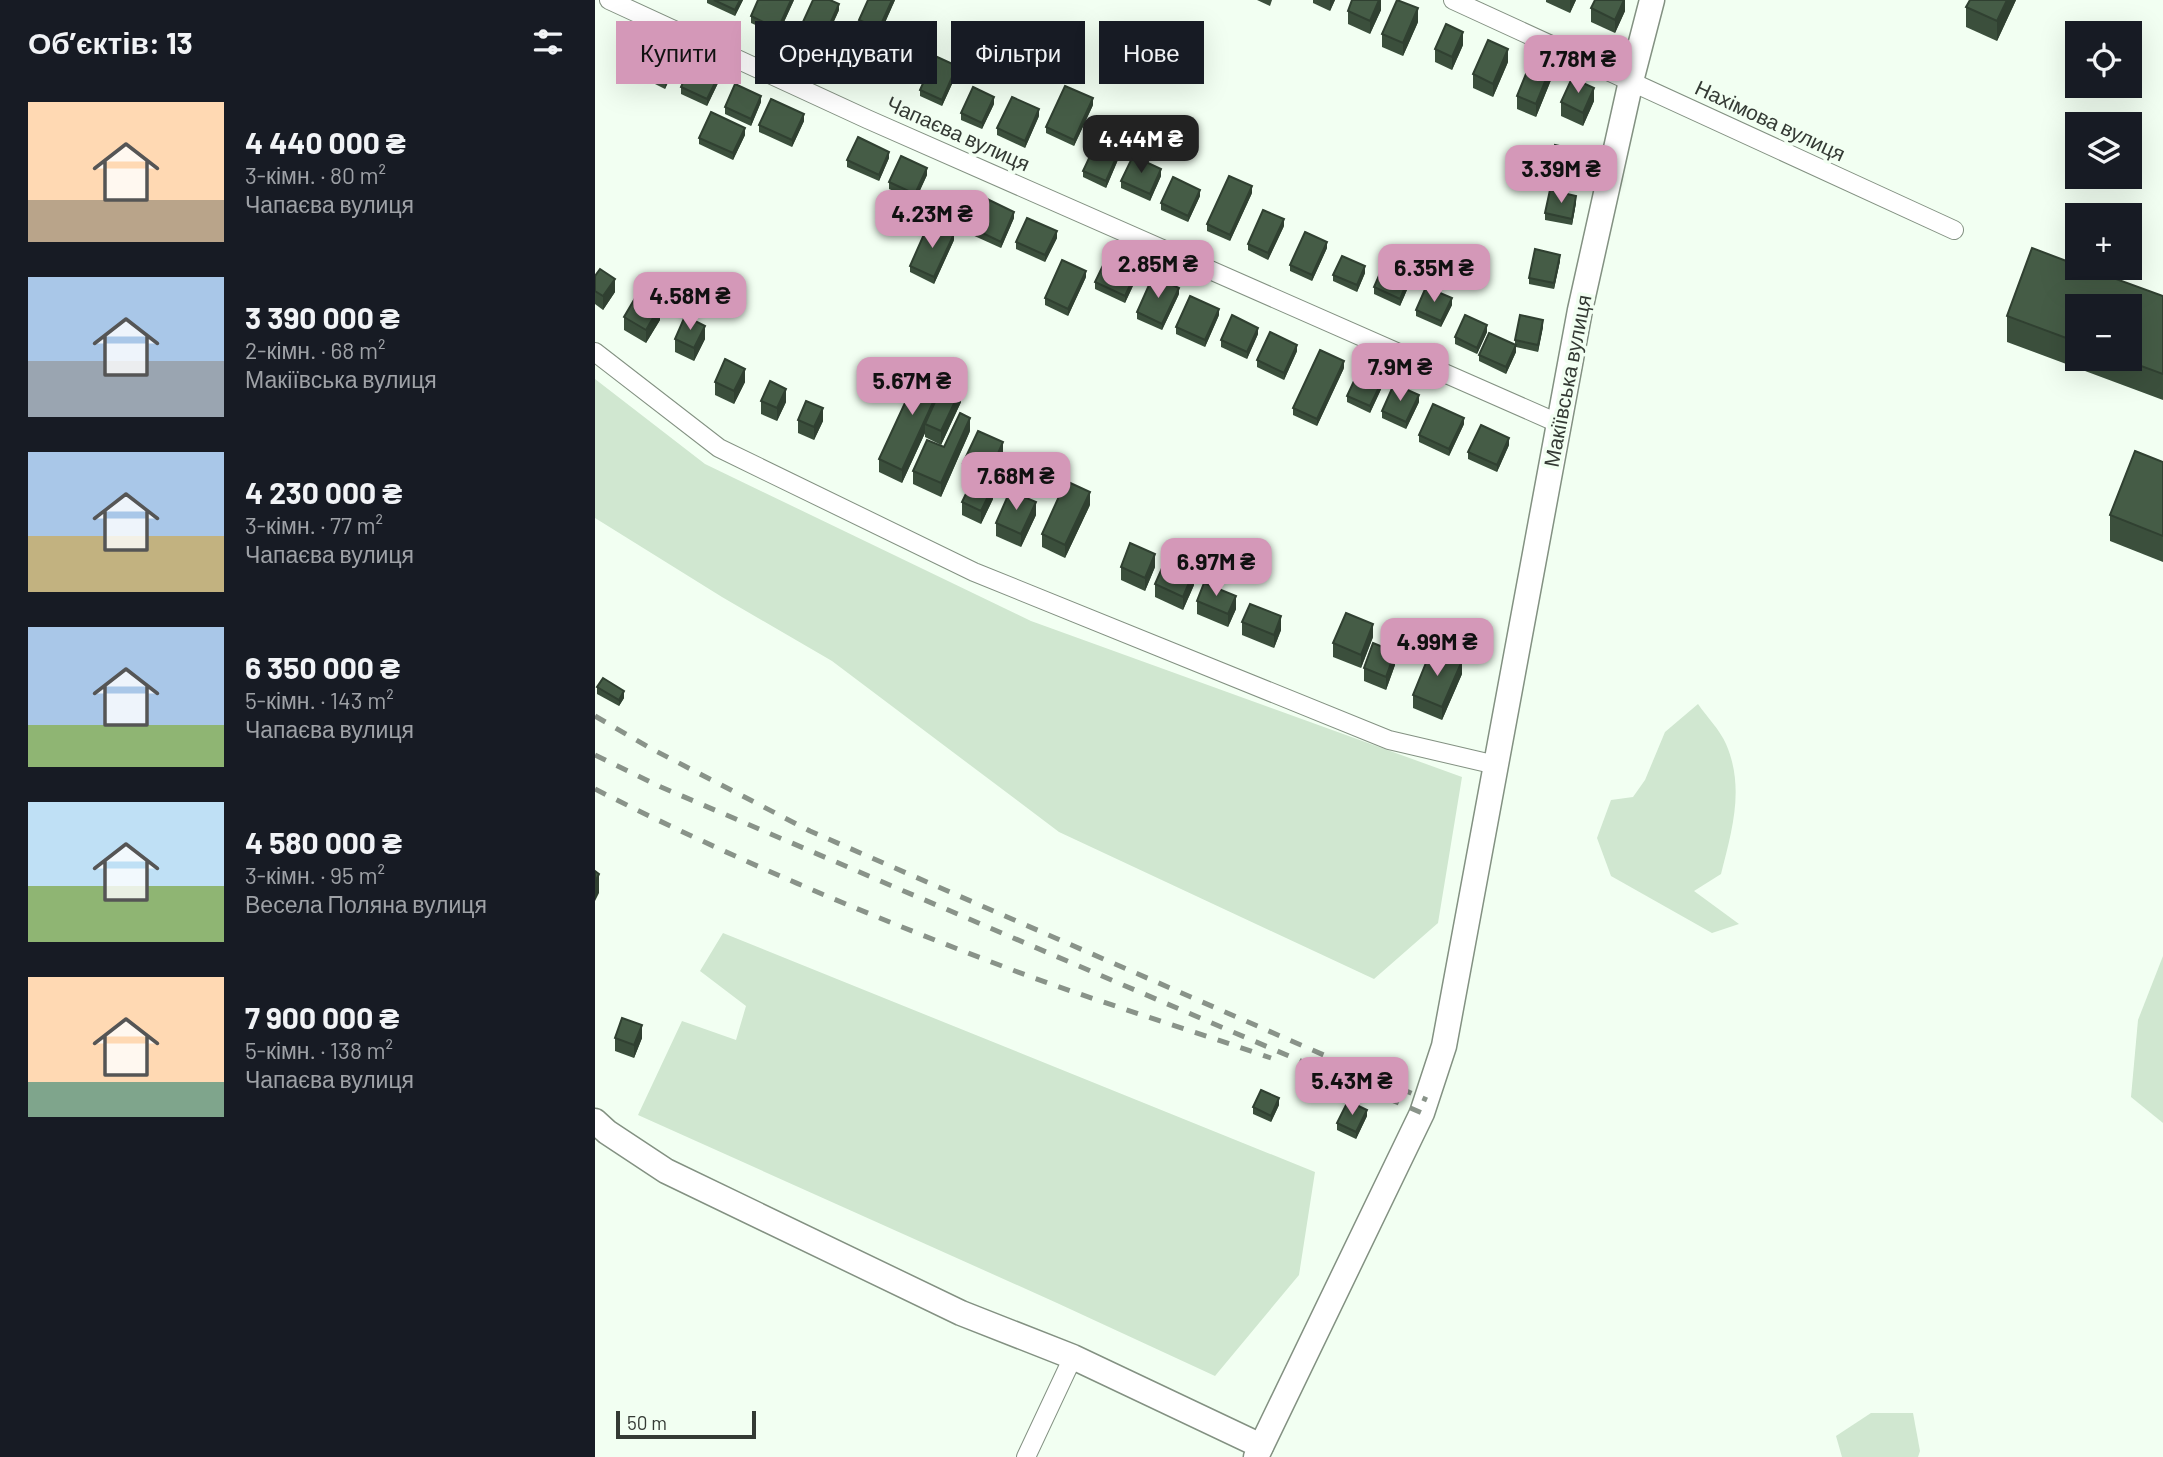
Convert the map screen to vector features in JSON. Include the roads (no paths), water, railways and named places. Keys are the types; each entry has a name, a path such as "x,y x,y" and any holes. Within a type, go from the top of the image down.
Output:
{"main road":[{"name":"Макіївська вулиця","path":"1258,1452 1422,1114 1436,1076 1444,1046 1580,310 1631,81 1652,0"},
{"path":"599,1127 666,1171 961,1313 1073,1357 1258,1452"}],"street":[{"name":"Чапаєва вулиця","path":"609,0 867,119 1560,424"},
{"name":"Нахімова вулиця","path":"1453,0 1954,230"},
{"path":"595,352 719,448 974,572 1389,740 1496,765"},
{"path":"1026,1457 1073,1357"}],"railway":[{"path":"595,716 650,748 810,831 1427,1100"},
{"path":"595,755 661,787 1422,1113"},
{"path":"595,789 743,859 943,943 1063,988 1271,1058"}]}
